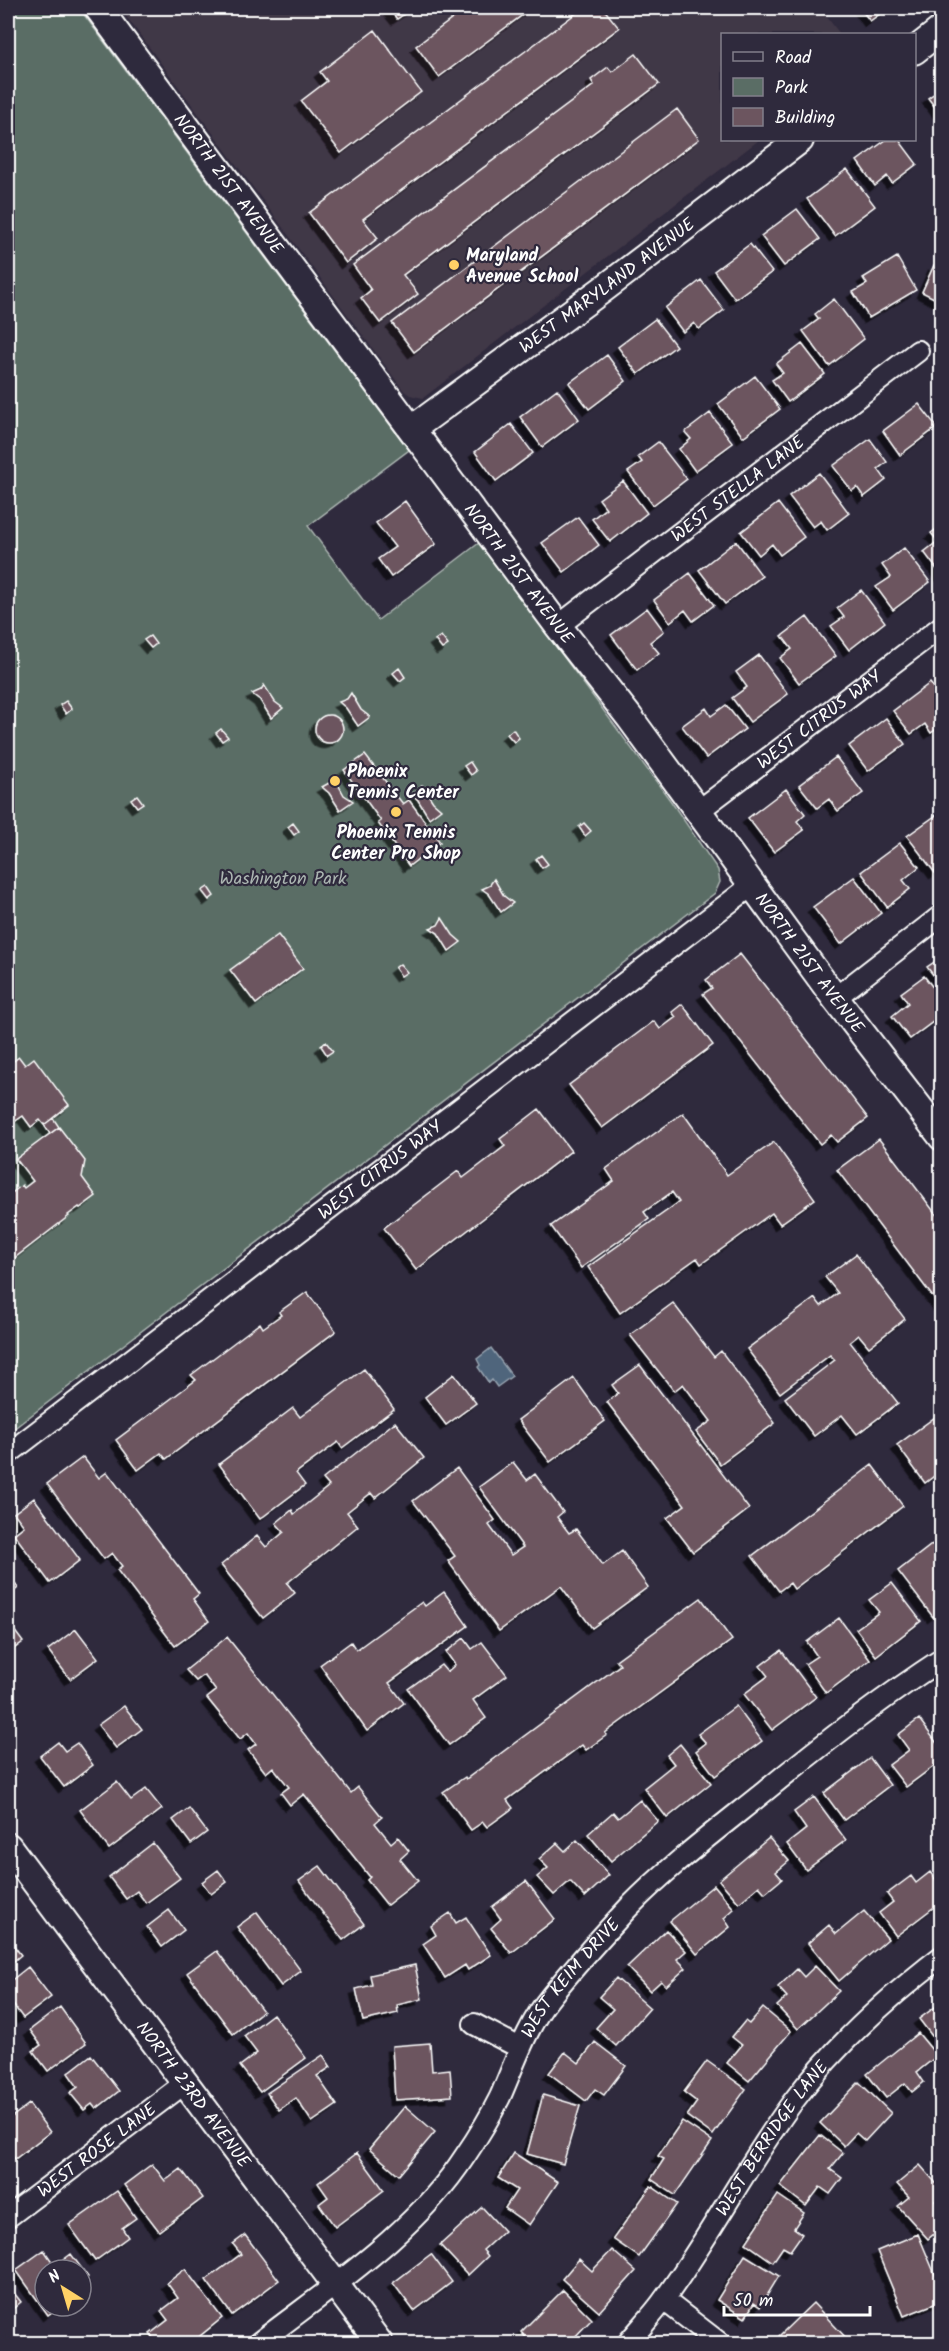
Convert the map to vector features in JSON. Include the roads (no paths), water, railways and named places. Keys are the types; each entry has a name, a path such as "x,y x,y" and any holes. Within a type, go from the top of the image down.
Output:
{"street":[{"name":"NORTH 21ST AVENUE","path":"98,8 558,626 630,718 751,886 942,1137"},
{"path":"916,50 942,29"},
{"name":"WEST MARYLAND AVENUE","path":"412,429 602,290 799,141"},
{"name":"WEST STELLA LANE","path":"558,626 918,351"},
{"name":"WEST CITRUS WAY","path":"697,812 942,626"},
{"name":"WEST CITRUS WAY","path":"8,1454 751,886"},
{"path":"835,998 942,915"},
{"name":"WEST KEIM DRIVE","path":"257,2343 401,2230 427,2205 464,2159 499,2097 520,2048 548,1999 630,1906 706,1838 799,1763 891,1693 942,1659"},
{"name":"NORTH 23RD AVENUE","path":"8,1846 380,2343"},
{"name":"WEST BERRIDGE LANE","path":"627,2343 664,2300 696,2253 756,2155 819,2070 876,2010 942,1956"},
{"path":"474,2024 520,2048"},
{"name":"WEST ROSE LANE","path":"8,2217 185,2083"},
{"path":"664,2300 720,2343"}],"water":[{"path":"491,1348 512,1376 497,1387 492,1380 489,1383 478,1367 480,1365 477,1359"}],"place":[{"name":"Maryland Avenue School","path":"454,265"},
{"name":"Phoenix Tennis Center","path":"335,781"},
{"name":"Phoenix Tennis Center Pro Shop","path":"396,812"}],"park label":[{"name":"Washington Park","path":"283,878"}]}
